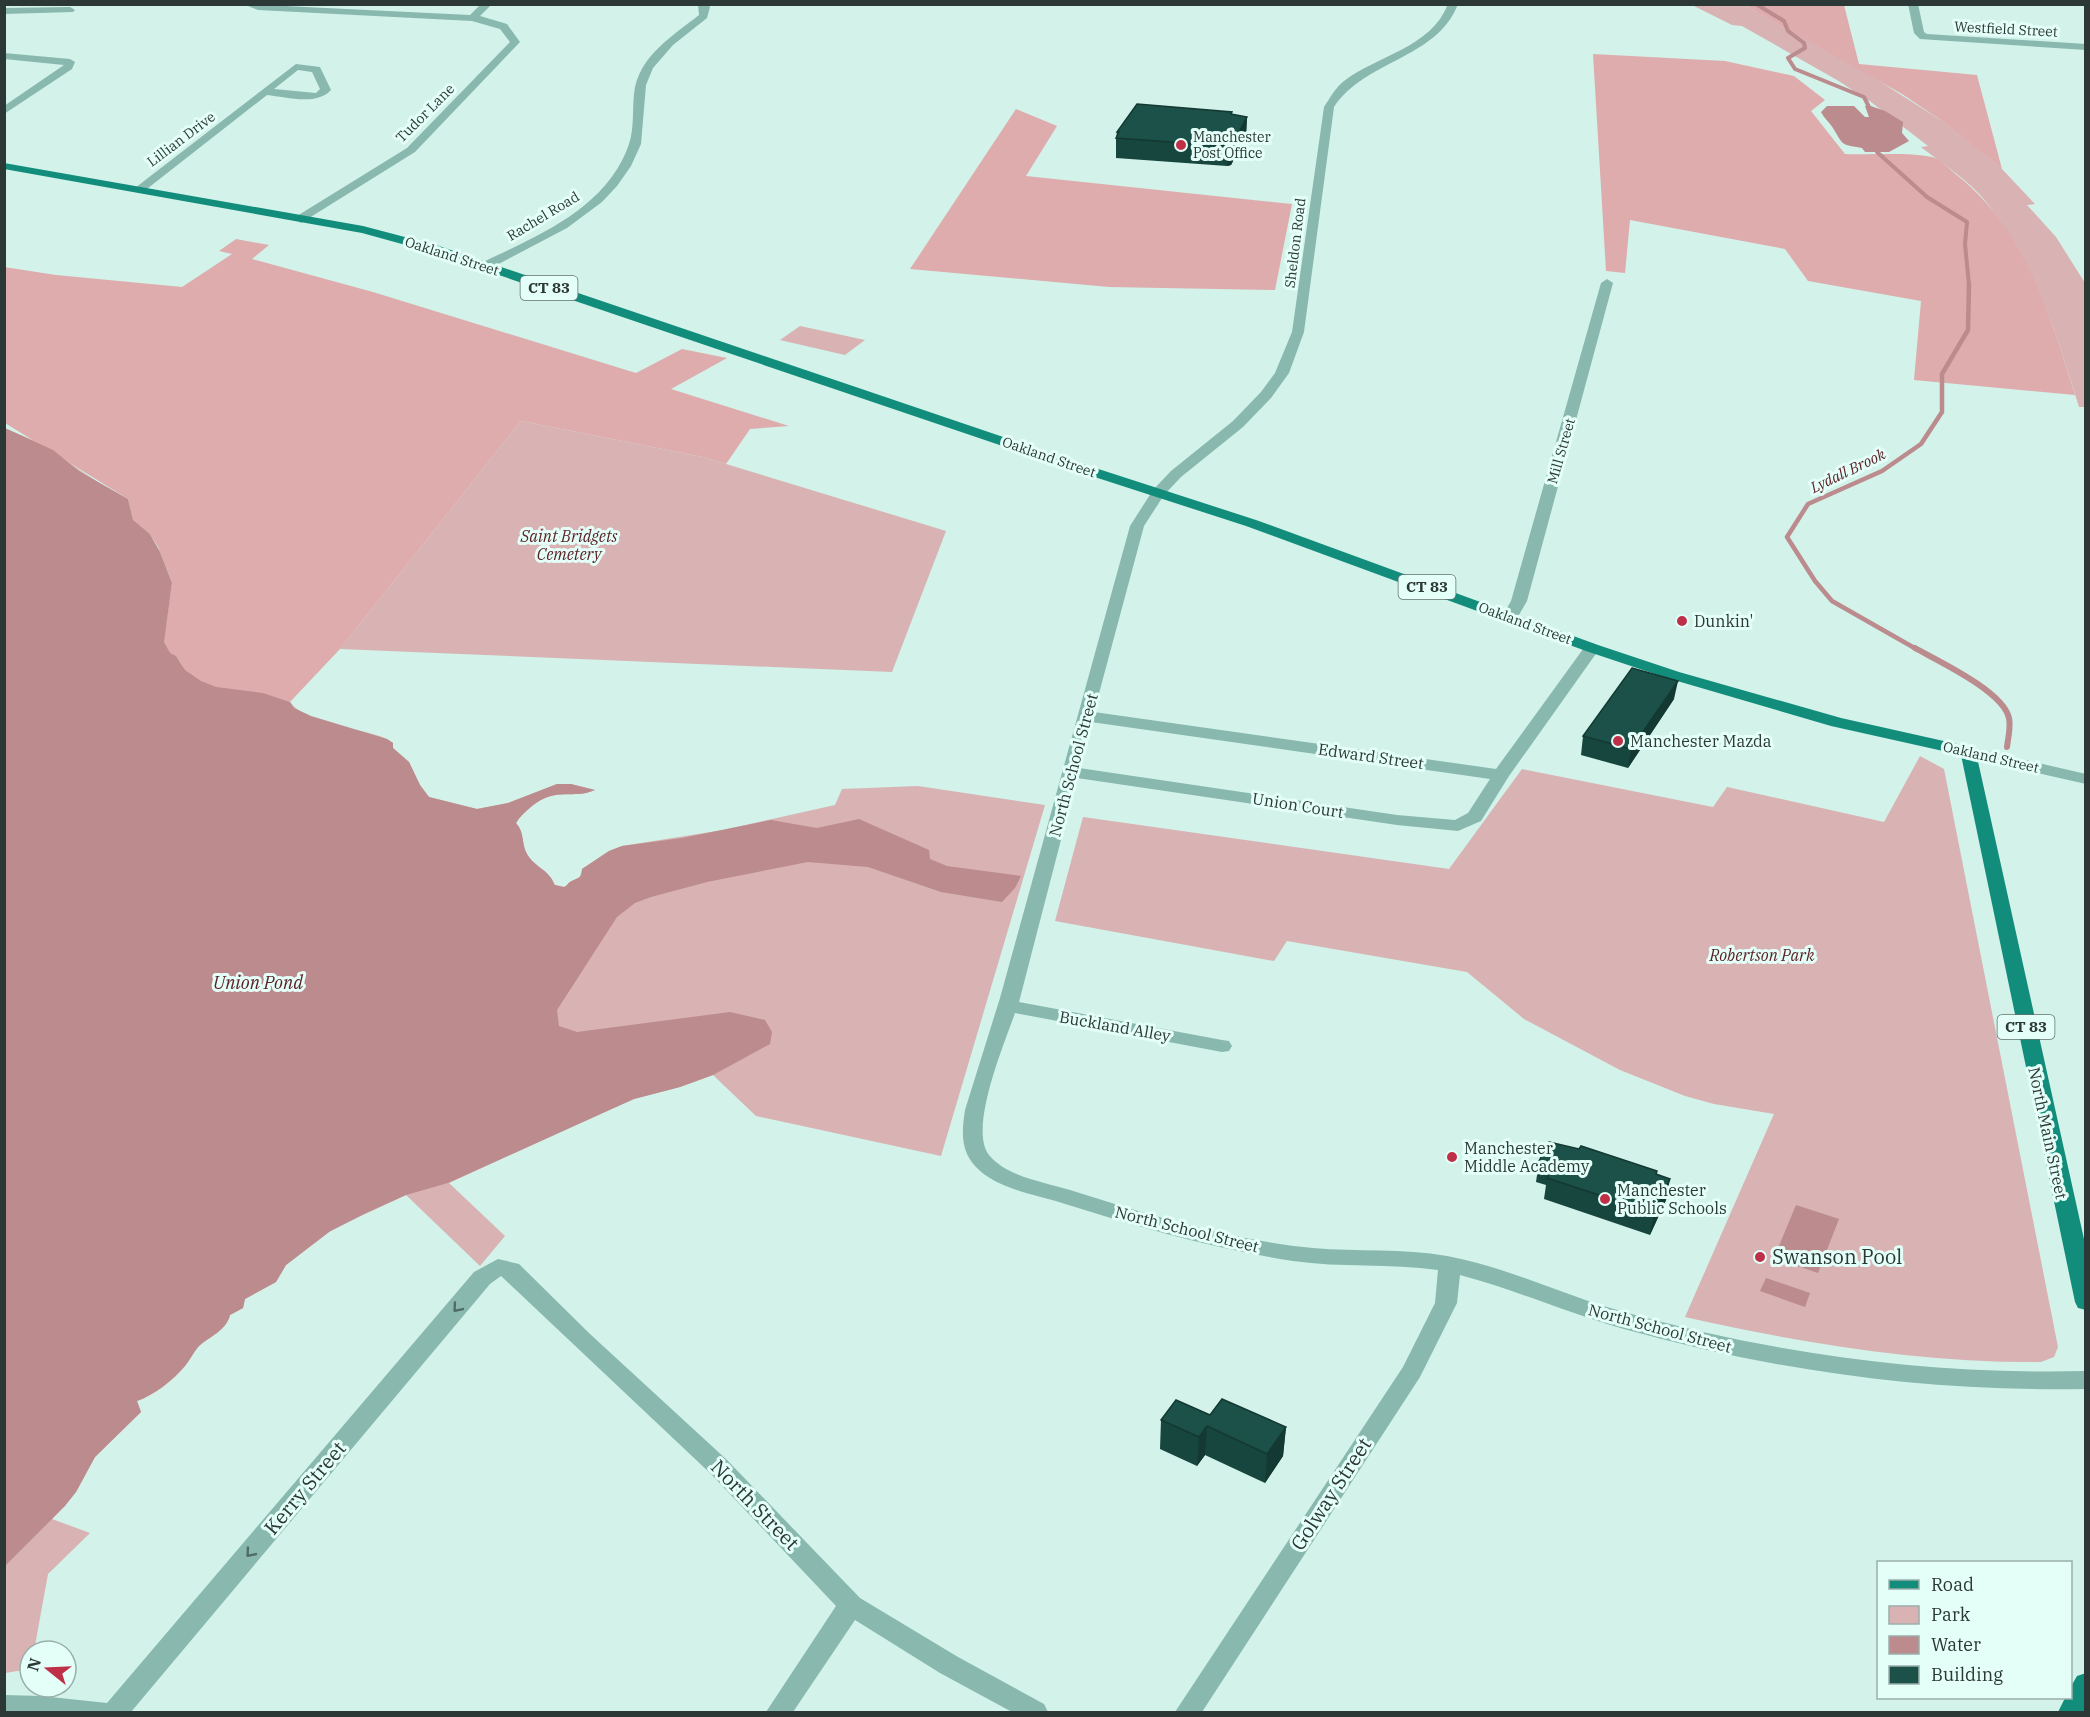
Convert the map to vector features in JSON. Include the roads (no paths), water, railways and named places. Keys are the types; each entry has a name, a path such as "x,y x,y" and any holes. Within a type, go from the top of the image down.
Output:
{"main road":[{"name":"Oakland Street","path":"4,166 397,238 1251,523 1592,648 1736,694 1837,722 1969,752"},
{"name":"North Main Street","path":"1969,752 2085,1302"},
{"path":"2071,1713 2085,1684"}],"street":[{"name":"Tudor Lane","path":"248,4 258,8 472,18 503,25 512,33 514,42 411,150 301,219"},
{"path":"472,18 487,4"},
{"name":"Rachel Road","path":"485,266 567,223 613,184 626,165 637,140 639,92 643,78 653,60 705,16 703,4"},
{"name":"Sheldon Road","path":"1158,493 1176,474 1238,424 1266,395 1282,373 1290,355 1298,332 1329,107 1349,82 1427,39 1444,25 1453,4"},
{"name":"Westfield Street","path":"1913,4 1919,33 1924,37 2085,47"},
{"path":"4,10 70,10"},
{"path":"4,56 70,62 68,66 4,111"},
{"name":"Lillian Drive","path":"139,190 242,112 266,92 296,67 316,69 326,90 318,96 266,92"},
{"name":"Mill Street","path":"1510,617 1519,601 1607,283"},
{"name":"North School Street","path":"1158,493 1137,526 1008,1006 977,1104 973,1145 991,1170 1010,1179 1087,1204 1215,1239 1295,1254 1420,1260 1450,1265 1622,1320 1774,1356 1945,1377 2010,1381 2085,1380"},
{"path":"1501,775 1592,648"},
{"name":"Edward Street","path":"1086,716 1501,775"},
{"name":"Oakland Street","path":"1969,752 2085,779"},
{"name":"Union Court","path":"1071,772 1397,820 1458,826 1475,817 1501,775"},
{"name":"Buckland Alley","path":"1008,1006 1222,1046"},
{"name":"Golway Street","path":"1188,1713 1412,1371 1446,1303 1450,1265"},
{"name":"North Street","path":"498,1267 511,1270 594,1352 719,1467 851,1605 949,1665 1035,1713"},
{"name":"Kerry Street","path":"116,1713 482,1278 498,1267"},
{"path":"779,1713 851,1605"},
{"path":"4,1706 100,1713"}],"water":[{"path":"1827,106 1854,106 1865,117 1869,117 1865,106 1885,111 1903,122 1902,133 1909,141 1889,152 1865,152 1862,148 1843,143 1821,112"},
{"name":"Union Pond","path":"5,428 53,450 79,471 128,499 133,520 150,534 172,583 164,642 170,653 176,656 185,670 201,681 216,687 263,693 290,702 294,708 311,716 387,739 393,743 393,748 409,762 420,785 429,797 477,809 508,803 557,784 571,784 595,790 587,793 549,796 532,806 516,823 521,831 527,854 555,885 565,887 569,882 580,877 582,869 609,851 622,846 682,838 771,820 817,828 859,819 929,850 930,859 947,866 1021,876 1015,888 1002,902 941,892 868,867 808,862 707,882 635,903 617,917 557,1010 559,1026 577,1032 730,1012 765,1020 772,1032 770,1044 713,1075 680,1087 634,1099 448,1183 406,1195 329,1232 286,1265 276,1282 245,1299 243,1308 230,1315 228,1321 217,1333 198,1347 185,1366 169,1382 137,1401 141,1412 95,1457 76,1492 65,1506 5,1566"},
{"path":"1796,1205 1839,1219 1818,1273 1774,1258"},
{"path":"1766,1278 1810,1293 1805,1307 1760,1291"}],"waterway":[{"name":"Lydall Brook","path":"1756,4 1784,21 1788,31 1804,43 1805,48 1788,58 1795,69 1864,97 1871,111"},
{"name":"Lydall Brook","path":"1879,146 1877,152 1927,197 1967,222 1965,244 1969,285"},
{"name":"Lydall Brook","path":"1918,650 1832,601 1815,581 1787,537 1808,504 1882,471 1921,444 1942,412 1942,374 1968,330 1969,285"},
{"name":"Lydall Brook","path":"1915,648 1983,687 1995,698 2009,718 2007,747"}],"place":[{"name":"Manchester Post Office","path":"1181,145"},
{"name":"Dunkin'","path":"1682,621"},
{"name":"Manchester Mazda","path":"1618,741"},
{"name":"Manchester Middle Academy","path":"1452,1157"},
{"name":"Manchester Public Schools","path":"1605,1199"},
{"name":"Swanson Pool","path":"1760,1257"}],"park label":[{"name":"Saint Bridgets Cemetery","path":"569,545"},
{"name":"Robertson Park","path":"1762,955"}]}
